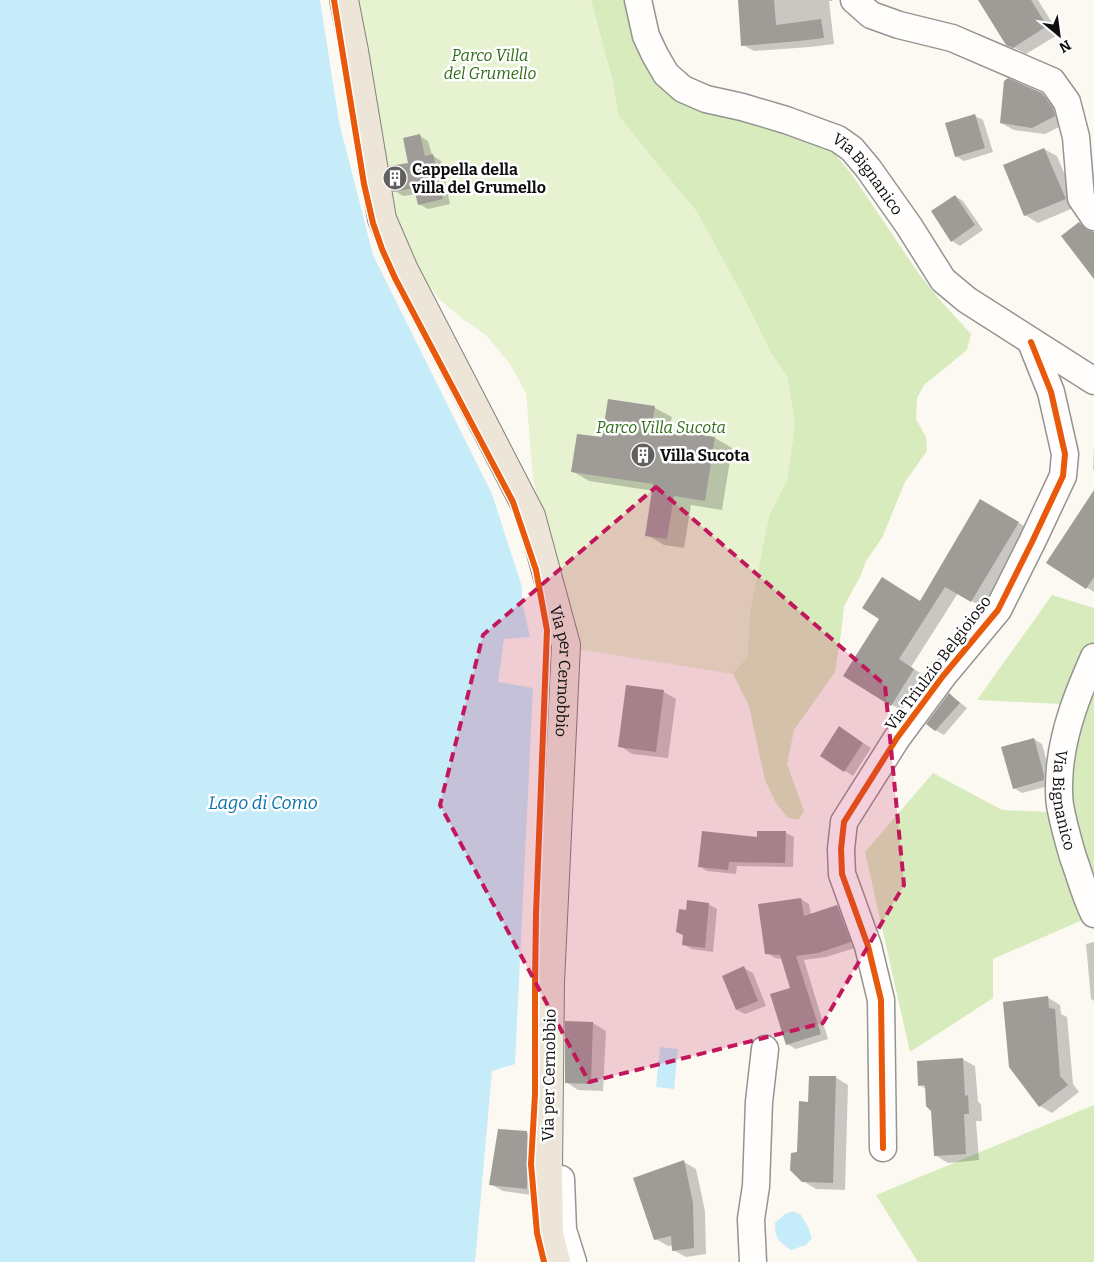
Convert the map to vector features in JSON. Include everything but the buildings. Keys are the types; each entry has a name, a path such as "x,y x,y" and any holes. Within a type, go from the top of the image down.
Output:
{"main road":[{"name":"Via per Cernobbio","path":"344,0 382,219 404,270 531,516 566,645 550,982 549,1233 556,1262"}],"street":[{"name":"Via Bignanico","path":"638,0 646,36 666,74 684,89 706,99 786,120 838,139 852,149 868,168 909,226 944,280 967,300 1094,381"},
{"path":"854,0 871,14 898,25 952,38 1052,81 1067,102 1076,137 1081,198 1094,217"},
{"name":"Via Triulzio Belgioioso","path":"883,1148 882,1000 868,946 842,874 841,849 844,822 897,738 943,676 998,610 1063,476 1065,454 1051,392 1031,342"},
{"name":"Via Bignanico","path":"1094,657 1069,719 1061,754 1058,782 1060,803 1068,838 1087,899 1094,914"},
{"path":"753,1262 751,1219 756,1186 759,1102 765,1049"},
{"path":"549,1095 558,1095 563,1230 572,1262"}],"highlighted area":[{"path":"656,487 885,685 904,885 823,1023 589,1082 440,805 483,635"}],"green space":[{"name":"Parco Villa Sucota","path":"357,0 591,0 613,83 618,115 697,212 746,302 771,353 787,376 795,424 787,482 769,517 750,611 747,657 733,674 577,649 533,479 526,393 510,364 487,336 440,300 412,263 394,219"},
{"path":"591,0 626,0 625,5 638,38 706,109 832,150 853,176 919,274 971,334 967,350 924,385 917,398 916,419 926,437 927,451 905,482 882,538 866,561 860,577 844,606 835,672 794,730 787,764 804,811 798,820 787,817 776,803 765,780 749,706 733,674 747,657 750,611 769,516 787,481 795,424 787,376 771,353 746,302 697,212 618,115 613,83"},
{"path":"1052,595 1094,608 1094,915 993,959 993,998 910,1052 865,852 933,773 1002,810 1075,813 1061,704 977,700"},
{"path":"1094,1105 1094,1262 918,1262 876,1195"}],"water":[{"name":"Lago di Como","path":"0,0 320,0 339,122 373,255 492,494 522,587 522,602 530,637 504,639 498,682 533,688 515,1064 492,1071 475,1262 0,1262"},
{"path":"660,1047 678,1049 674,1089 656,1087"},
{"path":"793,1211 801,1215 812,1238 806,1245 791,1250 778,1240 775,1223 785,1214"}],"cycle path":[{"path":"334,0 364,184 373,223 395,278 513,502 536,570 547,630 536,914 535,1094 531,1164 537,1233 544,1262"},
{"path":"883,1148 881,1000 868,946 842,874 841,849 844,822 897,738 943,676 998,610 1063,476 1065,454 1051,392 1031,342"}],"place":[{"name":"Cappella della villa del Grumello","path":"395,178"},
{"name":"Villa Sucota","path":"643,455"}],"park label":[{"name":"Parco Villa del Grumello","path":"490,64"}]}
